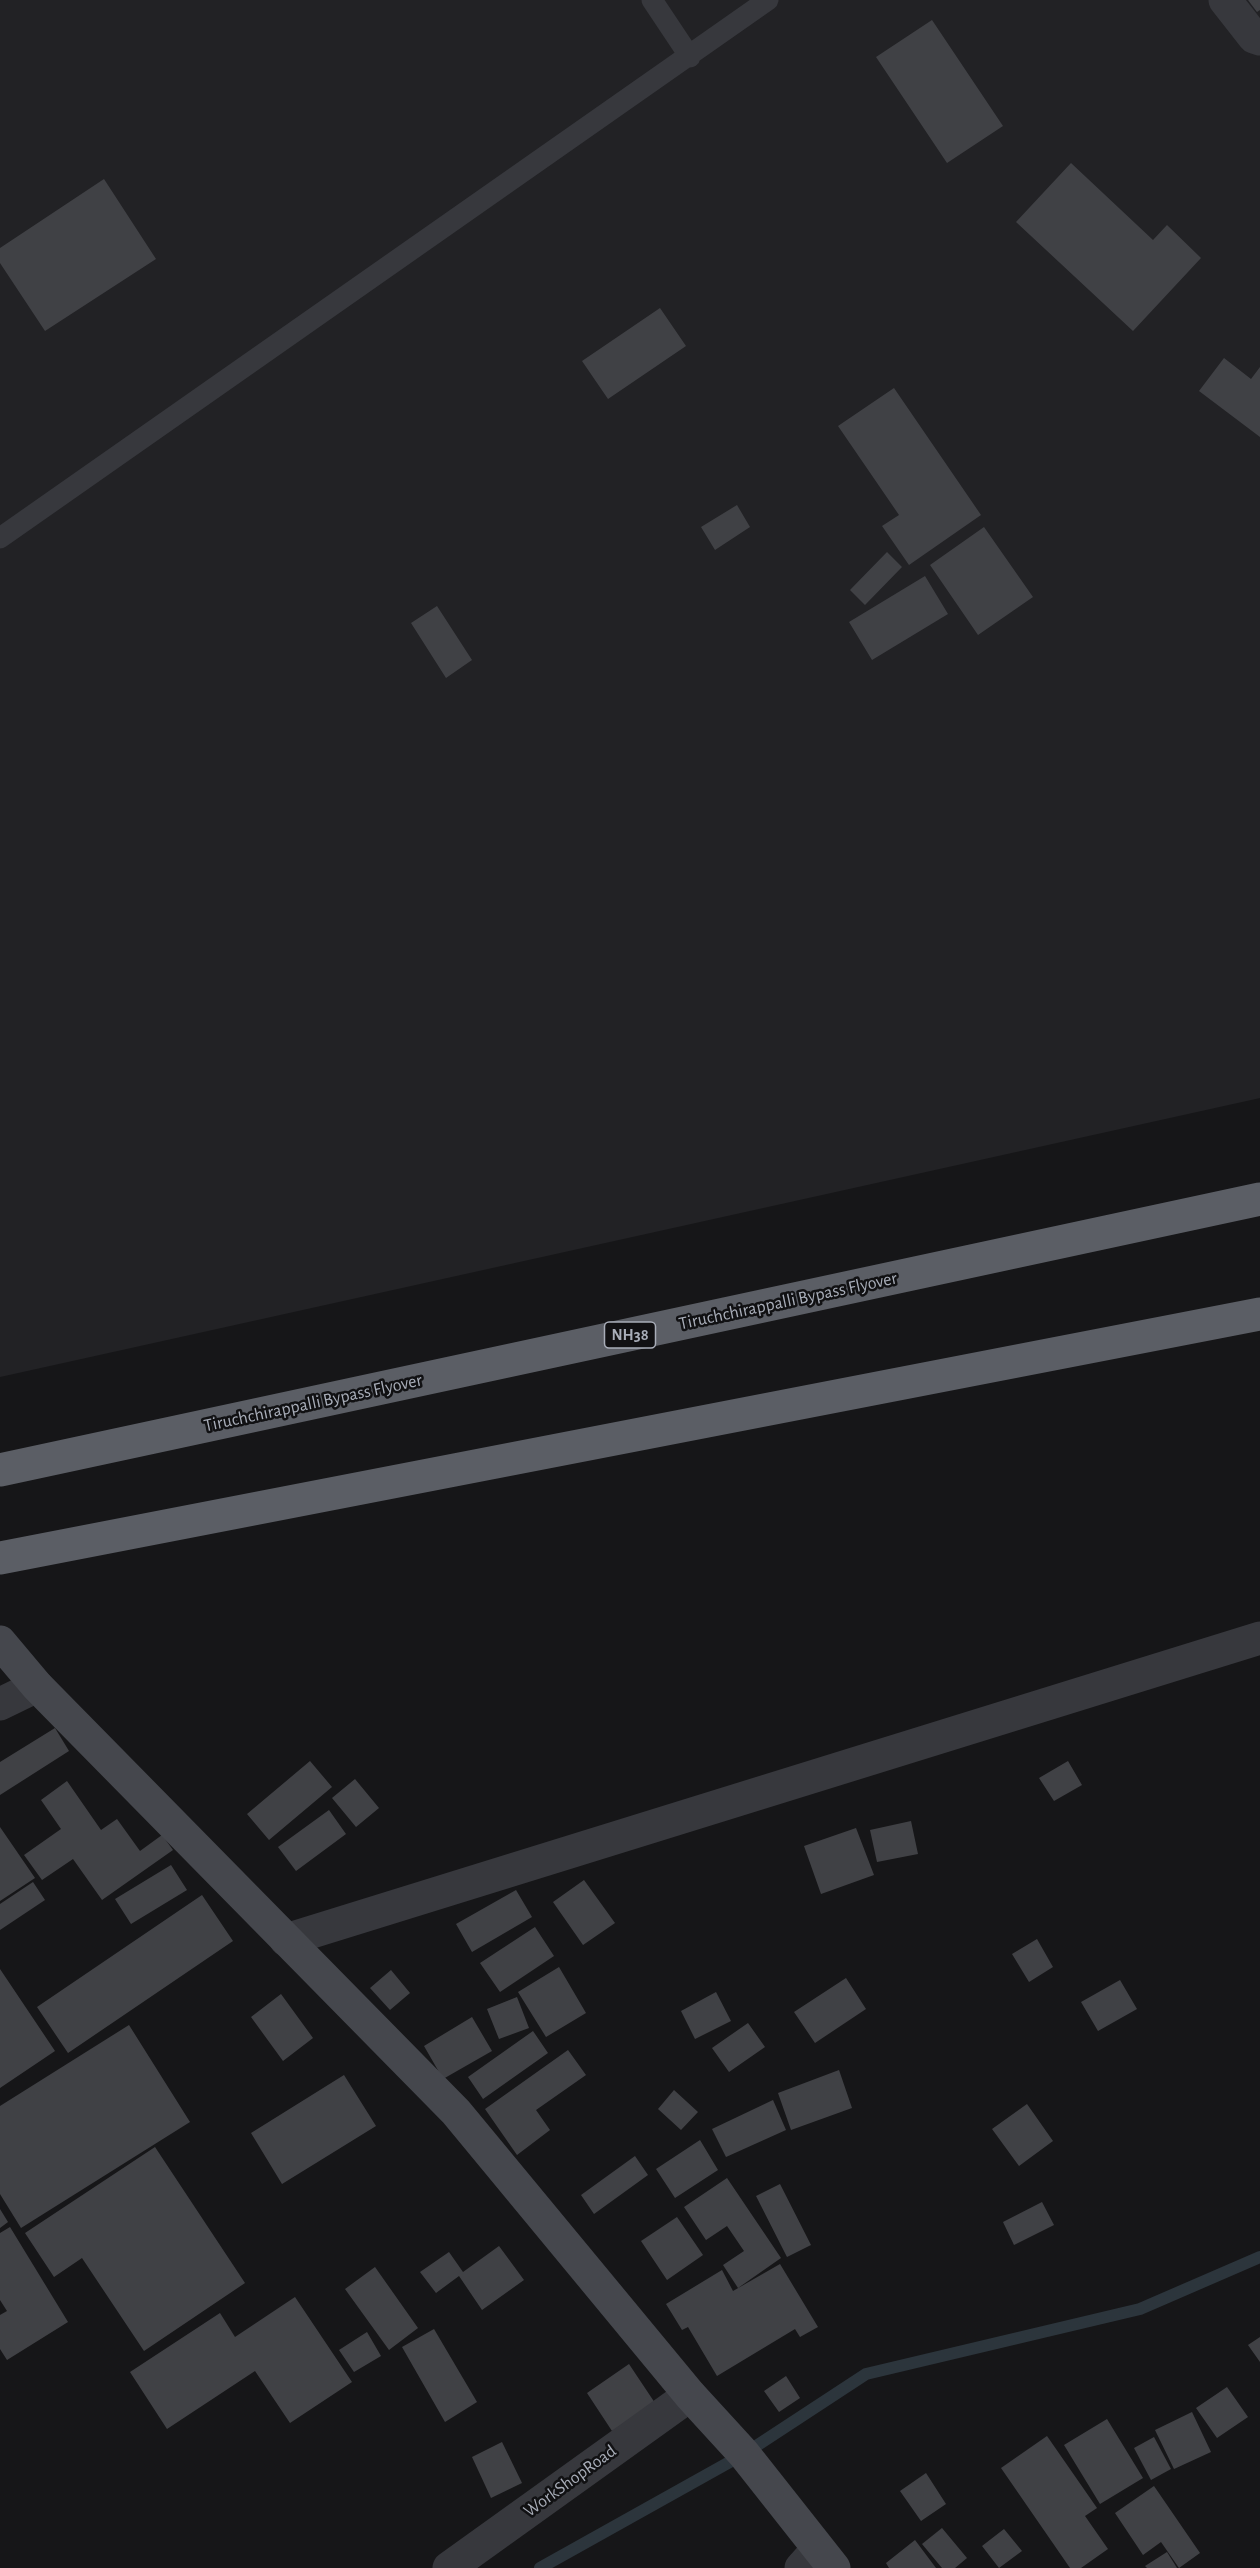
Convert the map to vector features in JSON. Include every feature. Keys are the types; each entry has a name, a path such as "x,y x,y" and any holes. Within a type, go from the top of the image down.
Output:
{"highway":[{"name":"Tiruchchirappalli Bypass Flyover","path":"0,1470 1260,1199"},
{"path":"0,1558 1260,1314"}],"main road":[{"path":"0,1642 37,1686 456,2112 690,2395 744,2454 818,2562"}],"street":[{"path":"1225,0 1254,37 1260,39"},
{"path":"286,1940 1260,1638"},
{"path":"0,1704 37,1686"},
{"name":"WorkShopRoad","path":"449,2568 690,2395"}],"lane":[{"path":"652,0 690,57"},
{"path":"0,538 690,57 768,0"}],"shaded area":[{"path":"0,0 1260,0 1260,1098 0,1377"}],"building":[{"path":"1248,0 1260,0 1260,10 1257,12"},
{"path":"932,20 1003,126 947,163 876,57"},
{"path":"1071,163 1153,240 1167,225 1201,258 1133,331 1016,222"},
{"path":"104,179 156,259 45,331 0,263 0,248"},
{"path":"660,308 686,346 608,399 582,361"},
{"path":"1224,358 1251,379 1260,367 1260,437 1199,391"},
{"path":"894,388 981,515 909,565 882,526 899,515 838,426"},
{"path":"737,505 750,527 715,550 701,527"},
{"path":"984,527 1033,597 978,635 930,565"},
{"path":"887,552 902,567 865,605 850,590"},
{"path":"925,576 948,614 872,660 849,622"},
{"path":"437,606 472,660 446,678 411,623"},
{"path":"55,1728 69,1751 0,1795 0,1762"},
{"path":"310,1761 332,1787 269,1840 247,1814"},
{"path":"1068,1761 1082,1785 1054,1801 1039,1778"},
{"path":"355,1779 379,1808 356,1827 332,1798"},
{"path":"67,1781 101,1830 117,1819 140,1851 162,1835 173,1850 102,1900 73,1859 42,1880 24,1855 61,1829 41,1800"},
{"path":"329,1810 346,1834 296,1871 278,1847"},
{"path":"911,1821 918,1854 877,1862 870,1830"},
{"path":"0,1827 35,1878 0,1901"},
{"path":"856,1828 874,1875 821,1894 804,1846"},
{"path":"171,1865 187,1890 131,1924 115,1899"},
{"path":"584,1880 615,1923 583,1945 553,1902"},
{"path":"33,1882 45,1900 0,1930 0,1904"},
{"path":"516,1890 532,1917 472,1952 456,1924"},
{"path":"202,1895 233,1941 68,2053 37,2007"},
{"path":"535,1927 554,1956 500,1992 480,1963"},
{"path":"1037,1939 1053,1967 1029,1982 1012,1954"},
{"path":"559,1967 586,2013 546,2037 518,1992"},
{"path":"0,1969 55,2051 0,2088"},
{"path":"391,1970 410,1993 390,2010 370,1988"},
{"path":"846,1978 866,2009 815,2043 794,2012"},
{"path":"1120,1980 1137,2009 1098,2031 1081,2002"},
{"path":"716,1992 731,2021 695,2039 681,2011"},
{"path":"281,1994 313,2038 283,2061 251,2017"},
{"path":"517,1997 529,2028 499,2039 487,2009"},
{"path":"472,2017 492,2051 443,2079 424,2046"},
{"path":"748,2023 765,2047 729,2072 712,2048"},
{"path":"129,2025 190,2122 21,2228 0,2194 0,2106"},
{"path":"533,2031 548,2053 483,2099 468,2077"},
{"path":"568,2050 586,2075 536,2110 550,2130 517,2155 485,2109"},
{"path":"839,2070 852,2108 791,2130 778,2093"},
{"path":"344,2075 376,2126 282,2184 251,2133"},
{"path":"674,2090 698,2112 681,2130 658,2109"},
{"path":"773,2100 786,2130 726,2157 712,2129"},
{"path":"1027,2104 1053,2141 1019,2166 992,2129"},
{"path":"700,2140 718,2170 675,2198 656,2169"},
{"path":"155,2147 245,2283 144,2351 82,2258 54,2277 25,2233"},
{"path":"635,2156 648,2175 594,2214 581,2195"},
{"path":"727,2178 781,2258 738,2288 723,2265 744,2251 727,2226 706,2240 684,2207"},
{"path":"780,2184 811,2245 787,2257 756,2196"},
{"path":"1042,2202 1054,2225 1014,2245 1003,2222"},
{"path":"0,2209 8,2222 0,2228"},
{"path":"677,2217 703,2255 667,2280 641,2241"},
{"path":"10,2227 68,2322 7,2360 0,2349 0,2315 7,2311 0,2300 0,2233"},
{"path":"499,2246 524,2280 482,2310 459,2276 436,2293 420,2272 449,2252 463,2272"},
{"path":"780,2264 818,2327 800,2337 795,2329 717,2376 688,2327 682,2330 666,2304 722,2270 733,2291"},
{"path":"375,2267 418,2328 389,2350 345,2289"},
{"path":"295,2297 352,2382 290,2423 255,2371 167,2429 130,2372 220,2313 235,2337"},
{"path":"434,2329 477,2402 445,2422 402,2347"},
{"path":"367,2332 381,2356 354,2372 339,2350"},
{"path":"1260,2337 1260,2362 1248,2345"},
{"path":"629,2364 655,2403 612,2431 587,2393"},
{"path":"786,2376 800,2398 779,2412 764,2391"},
{"path":"1227,2387 1248,2417 1217,2438 1196,2408"},
{"path":"1192,2412 1211,2452 1174,2469 1155,2430"},
{"path":"1107,2419 1143,2478 1100,2504 1064,2445"},
{"path":"1047,2436 1097,2508 1085,2516 1108,2549 1081,2568 1070,2568 1001,2468"},
{"path":"1154,2437 1171,2469 1151,2480 1134,2448"},
{"path":"502,2442 522,2483 491,2498 472,2457"},
{"path":"926,2473 946,2504 921,2521 900,2491"},
{"path":"1154,2486 1200,2553 1179,2568 1161,2542 1143,2555 1115,2513"},
{"path":"942,2528 967,2558 955,2568 942,2568 922,2544"},
{"path":"1004,2529 1022,2551 999,2568 982,2546"},
{"path":"915,2540 936,2568 889,2568 886,2563"},
{"path":"1167,2552 1177,2568 1147,2568 1145,2566"}],"waterway":[{"path":"540,2568 744,2454 866,2374 1140,2309 1260,2257"}]}
